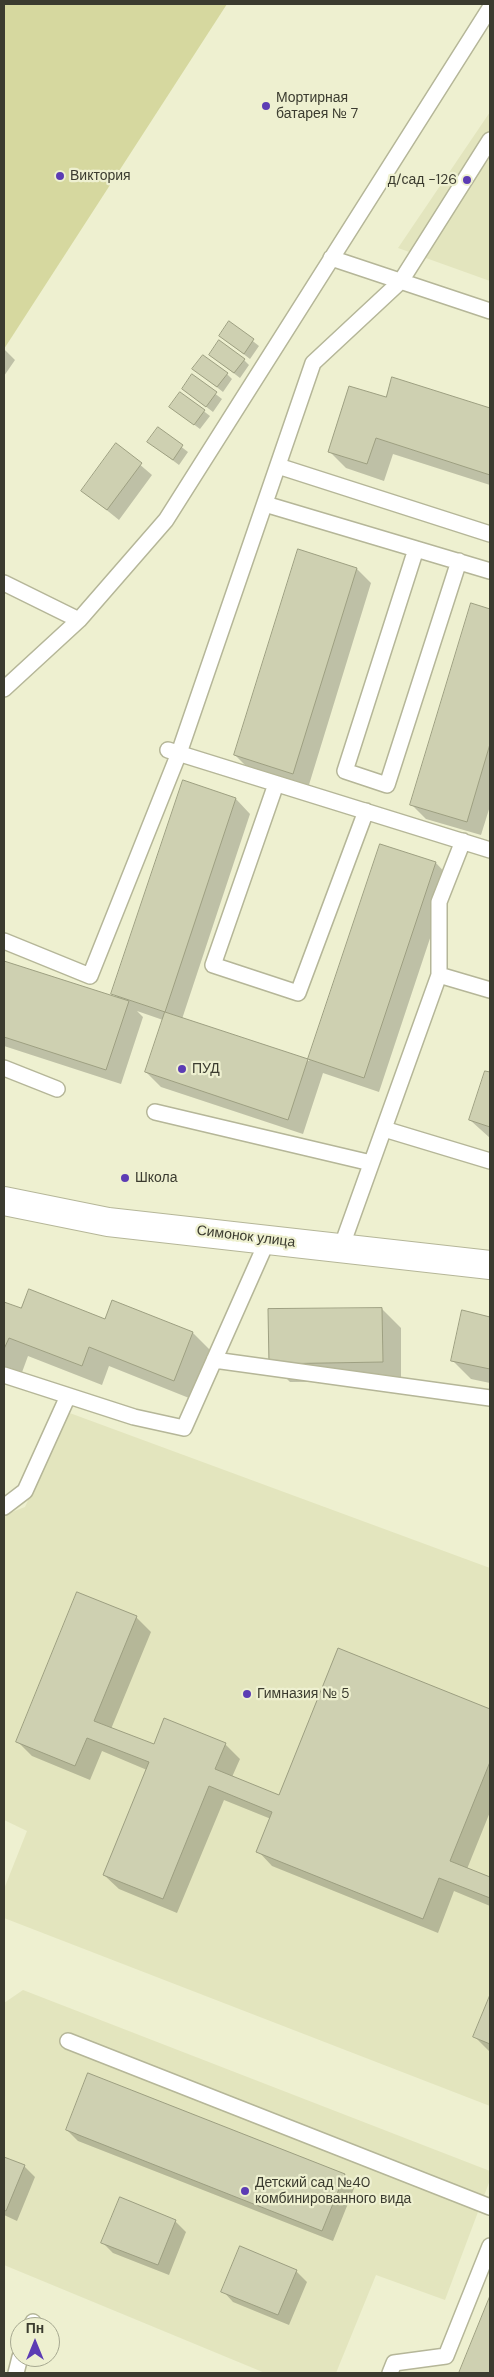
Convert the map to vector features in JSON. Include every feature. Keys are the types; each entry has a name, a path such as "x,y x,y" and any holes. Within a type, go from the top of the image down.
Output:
{"street":[{"name":"Симонок улица","path":"4,1201 108,1222 490,1264"}],"lane":[{"path":"4,689 79,620 166,520 490,8"},
{"path":"4,941 90,976 265,504 313,363 401,281 490,140"},
{"path":"331,258 490,311"},
{"path":"278,466 490,534"},
{"path":"265,504 490,571"},
{"path":"416,549 345,772 387,785 459,562"},
{"path":"4,583 79,620"},
{"path":"173,751 490,850"},
{"path":"276,784 213,965 298,993 366,811"},
{"path":"341,1248 439,975 439,902 463,842"},
{"path":"439,975 490,990"},
{"path":"4,1068 57,1090"},
{"path":"155,1112 371,1163"},
{"path":"384,1129 490,1161"},
{"path":"4,1375 134,1417 184,1428 268,1239"},
{"path":"214,1360 490,1398"},
{"path":"4,1507 26,1491 68,1396"},
{"path":"68,2041 490,2207"},
{"path":"390,2373 394,2363 446,2356 490,2246"}],"shaded area":[{"name":"Виктория","path":"4,4 227,4 4,349"},
{"name":"д/сад -126","path":"490,112 490,281 398,248"},
{"name":"Гимназия № 5","path":"67,1412 490,1568 490,2106 4,1918 4,1889 27,1831 4,1820 4,1515 25,1507"},
{"name":"Детский сад №40 комбинированного вида","path":"23,1990 490,2171 490,2180 445,2300 376,2275 336,2373 265,2373 4,2265 4,2003"}],"building":[{"path":"229,321 254,339 244,354 219,336"},
{"path":"219,340 245,359 234,373 209,355"},
{"path":"203,355 228,373 217,387 192,369"},
{"path":"192,374 217,392 206,407 182,389"},
{"path":"392,377 490,408 490,475 376,438 367,464 328,452 349,386 386,397"},
{"path":"180,392 205,410 194,425 169,407"},
{"path":"158,427 183,445 173,460 147,442"},
{"path":"116,443 142,463 107,510 81,491"},
{"path":"298,549 357,568 293,774 234,755"},
{"path":"471,603 490,609 490,744 467,822 410,805"},
{"path":"183,780 236,798 165,1012 111,994"},
{"path":"380,844 436,862 364,1078 308,1059"},
{"path":"4,961 129,1001 106,1070 4,1037"},
{"path":"165,1012 308,1059 288,1120 145,1072"},
{"path":"485,1071 490,1072 490,1127 469,1120"},
{"path":"29,1289 105,1319 112,1300 193,1332 174,1381 89,1347 82,1366 9,1338 4,1349 4,1302 21,1308"},
{"path":"382,1308 383,1362 269,1364 268,1309"},
{"path":"462,1310 490,1317 490,1369 451,1361"},
{"path":"77,1592 137,1616 94,1721 154,1744 164,1718 226,1743 215,1769 279,1795 338,1648 490,1709 490,1762 450,1861 490,1877 490,1898 439,1878 423,1919 256,1852 272,1812 209,1786 163,1899 103,1875 149,1762 87,1738 75,1766 16,1742"},
{"path":"490,1995 490,2044 473,2037"},
{"path":"88,2073 345,2174 322,2231 66,2130"},
{"path":"4,2157 25,2165 6,2211 4,2210"},
{"path":"120,2197 176,2220 158,2265 101,2243"},
{"path":"240,2246 297,2270 278,2315 221,2292"},
{"path":"490,2296 490,2373 459,2373"}],"place":[{"name":"Мортирная батарея № 7","path":"266,106"},
{"name":"Виктория","path":"60,176"},
{"name":"д/сад -126","path":"467,180"},
{"name":"ПУД","path":"182,1069"},
{"name":"Школа","path":"125,1178"},
{"name":"Гимназия № 5","path":"247,1694"},
{"name":"Детский сад №40 комбинированного вида","path":"245,2191"}]}
